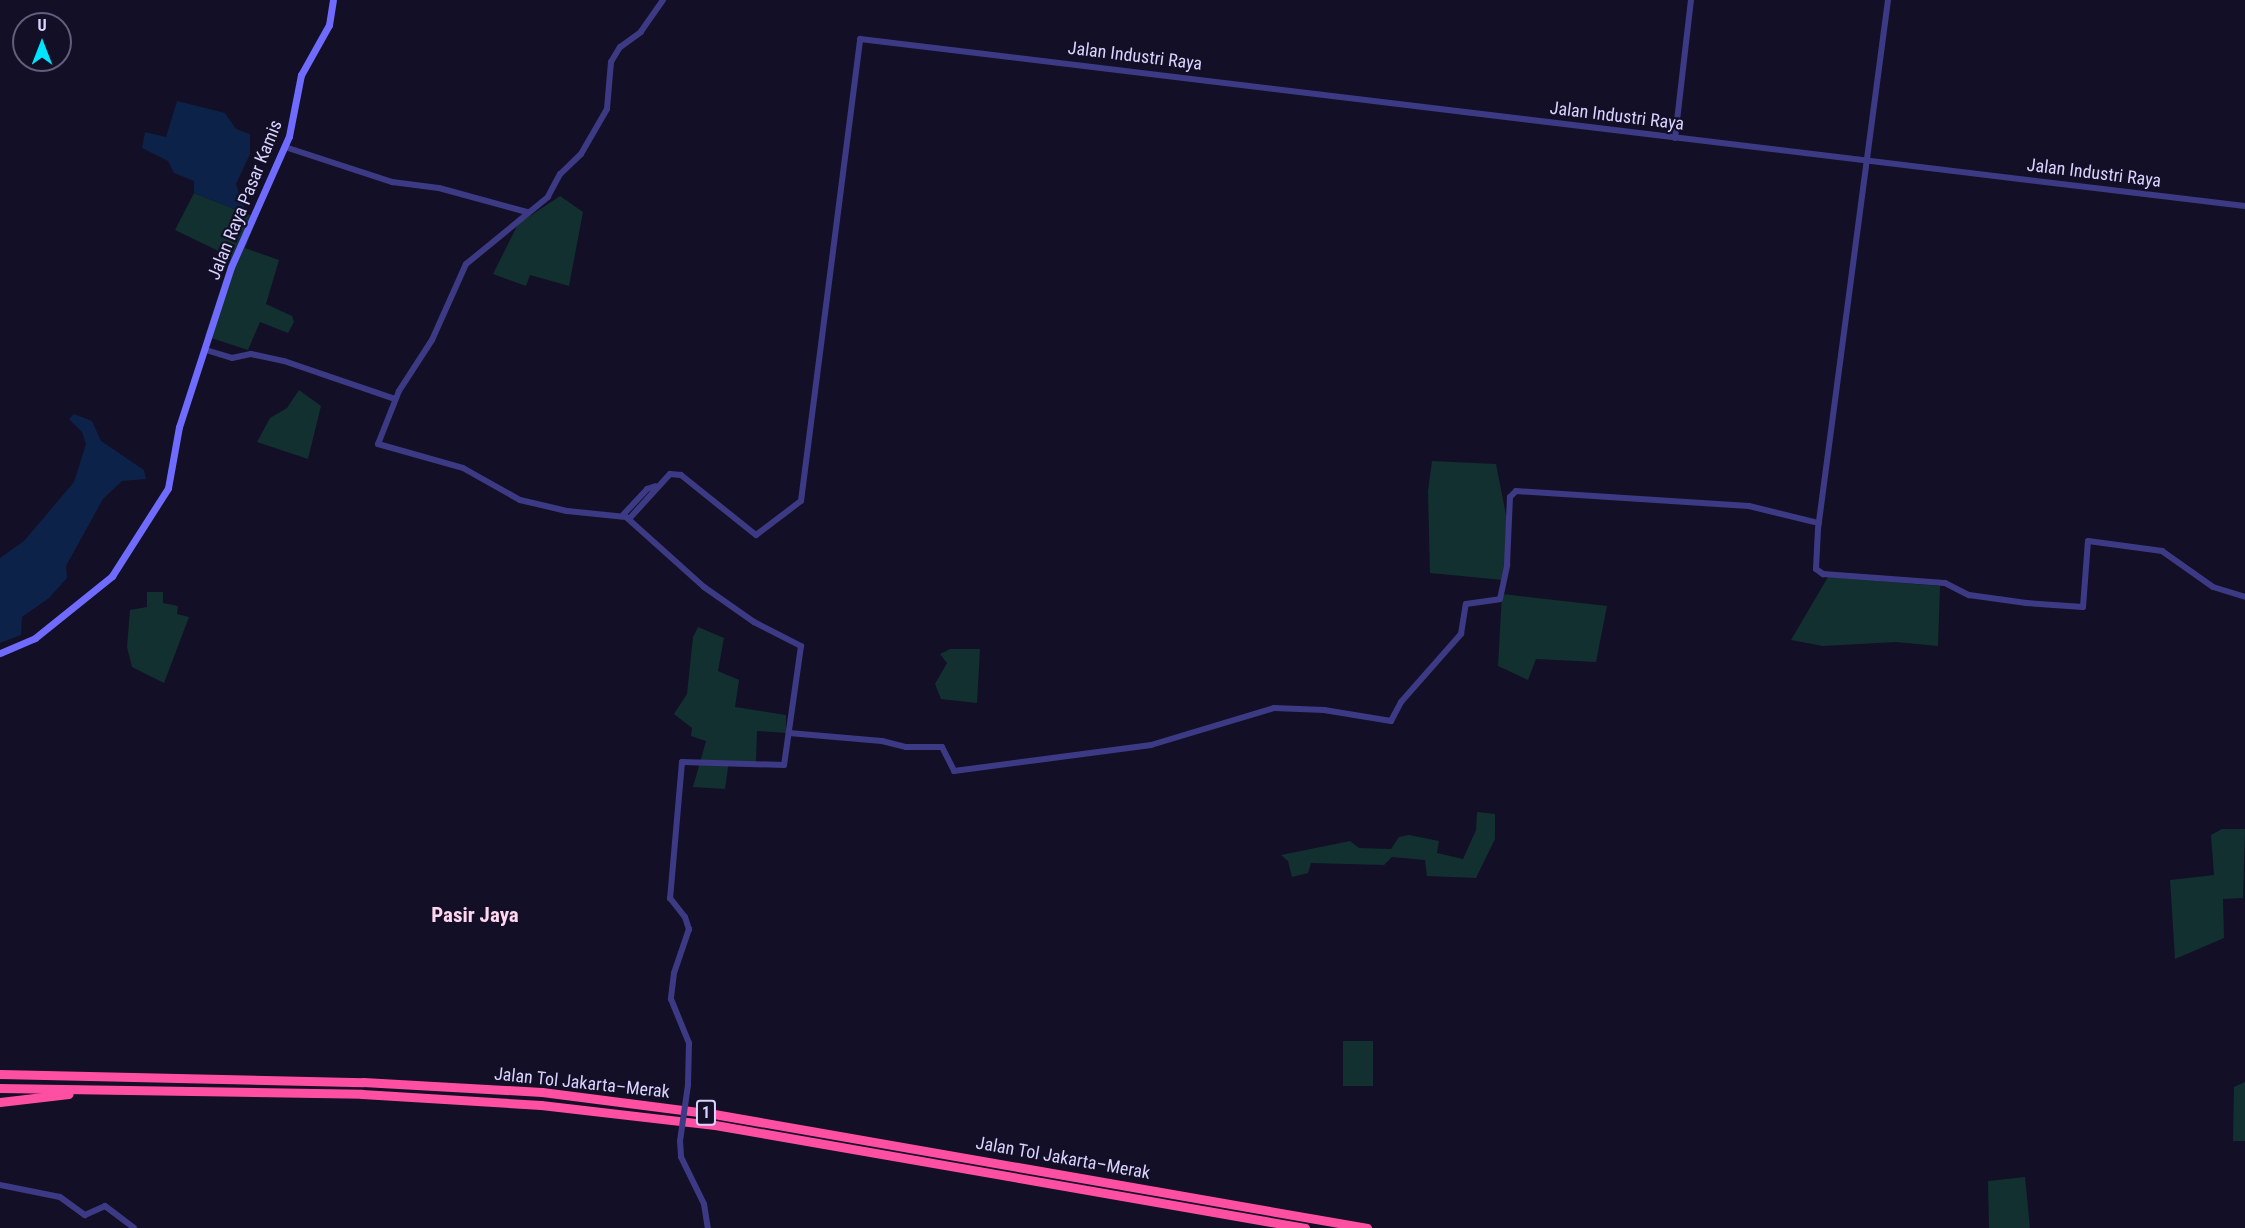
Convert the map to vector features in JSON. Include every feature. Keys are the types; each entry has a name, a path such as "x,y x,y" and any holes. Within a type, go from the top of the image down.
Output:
{"highway":[{"path":"0,1069 36,1074"},
{"name":"Jalan Tol Jakarta–Merak","path":"0,1074 363,1082 542,1092 714,1114 1367,1228"},
{"name":"Jalan Tol Jakarta–Merak","path":"0,1088 362,1094 541,1105 669,1119 1305,1228"},
{"path":"0,1102 88,1089"}],"main road":[{"name":"Jalan Raya Pasar Kamis","path":"0,653 35,638 118,569 141,525 168,488 177,435 231,267 285,147 297,111 300,75 329,25 333,0"}],"street":[{"path":"663,0 641,32 620,47 611,62 607,109 587,146 560,174 548,197 466,264 432,340 395,399 378,444 463,468 520,500 590,514 626,518 704,586 761,627 800,642 786,763 781,767 682,762 670,898 685,916 689,929 674,973 671,999 689,1043 688,1085 680,1141 681,1157 704,1204 708,1228"},
{"path":"1675,138 1691,0"},
{"path":"1888,0 1869,162 1815,563 1823,574 1946,583 1969,595 2083,607 2088,541 2162,551 2213,587 2245,597"},
{"name":"Jalan Industri Raya","path":"626,518 670,474 681,476 756,535 801,501 860,39 2245,206"},
{"path":"285,147 381,179 439,188 527,212"},
{"path":"206,350 234,358 251,354 284,361 395,399"},
{"path":"789,733 882,741 906,747 942,747 954,771 1151,745 1274,708 1324,710 1391,721 1401,702 1461,634 1466,604 1500,599 1508,565 1510,496 1516,491 1749,506 1819,523"},
{"path":"0,1185 60,1197 85,1215 105,1206 134,1228"}],"green space":[{"path":"194,193 257,218 245,248 279,260 266,304 292,316 294,322 288,333 260,322 248,350 205,336 231,257 175,230"},
{"path":"560,196 583,212 569,286 530,275 526,286 493,274 518,224"},
{"path":"299,390 321,406 308,459 257,442 270,418 287,408"},
{"path":"1432,461 1496,464 1509,530 1503,580 1430,573 1428,491"},
{"path":"1828,577 1940,586 1938,646 1896,642 1823,646 1791,640"},
{"path":"147,592 163,592 163,603 178,606 177,614 189,617 164,683 132,667 127,647 130,610 147,607"},
{"path":"1502,594 1607,606 1596,662 1536,659 1528,680 1498,666"},
{"path":"698,627 724,638 718,671 739,680 735,707 786,715 786,733 757,731 756,762 729,761 725,789 693,787 706,741 691,736 692,728 674,714 687,694 693,637"},
{"path":"950,649 980,649 977,703 941,699 935,684 947,663 940,654"},
{"path":"1477,812 1495,814 1495,839 1476,878 1427,876 1425,860 1392,857 1384,865 1311,863 1308,873 1292,877 1288,861 1281,855 1350,841 1359,848 1391,849 1399,837 1409,835 1439,841 1437,853 1463,859 1476,830"},
{"path":"2222,829 2245,829 2243,898 2223,899 2224,938 2175,959 2170,880 2214,875 2211,835"},
{"path":"1343,1041 1373,1041 1373,1086 1343,1086"},
{"path":"2245,1082 2245,1141 2233,1141 2234,1087"},
{"path":"2025,1177 2030,1228 1989,1228 1988,1181"}],"water":[{"path":"177,101 225,113 236,129 250,134 250,154 236,184 239,193 244,196 244,213 194,193 194,181 174,173 168,161 142,148 145,132 166,137"},
{"path":"74,414 92,421 101,441 144,470 146,479 122,481 103,499 66,566 67,578 49,598 22,617 21,635 0,643 0,558 24,541 74,482 86,444 82,432 69,419"}],"district":[{"name":"Pasir Jaya","path":"475,915"}]}
